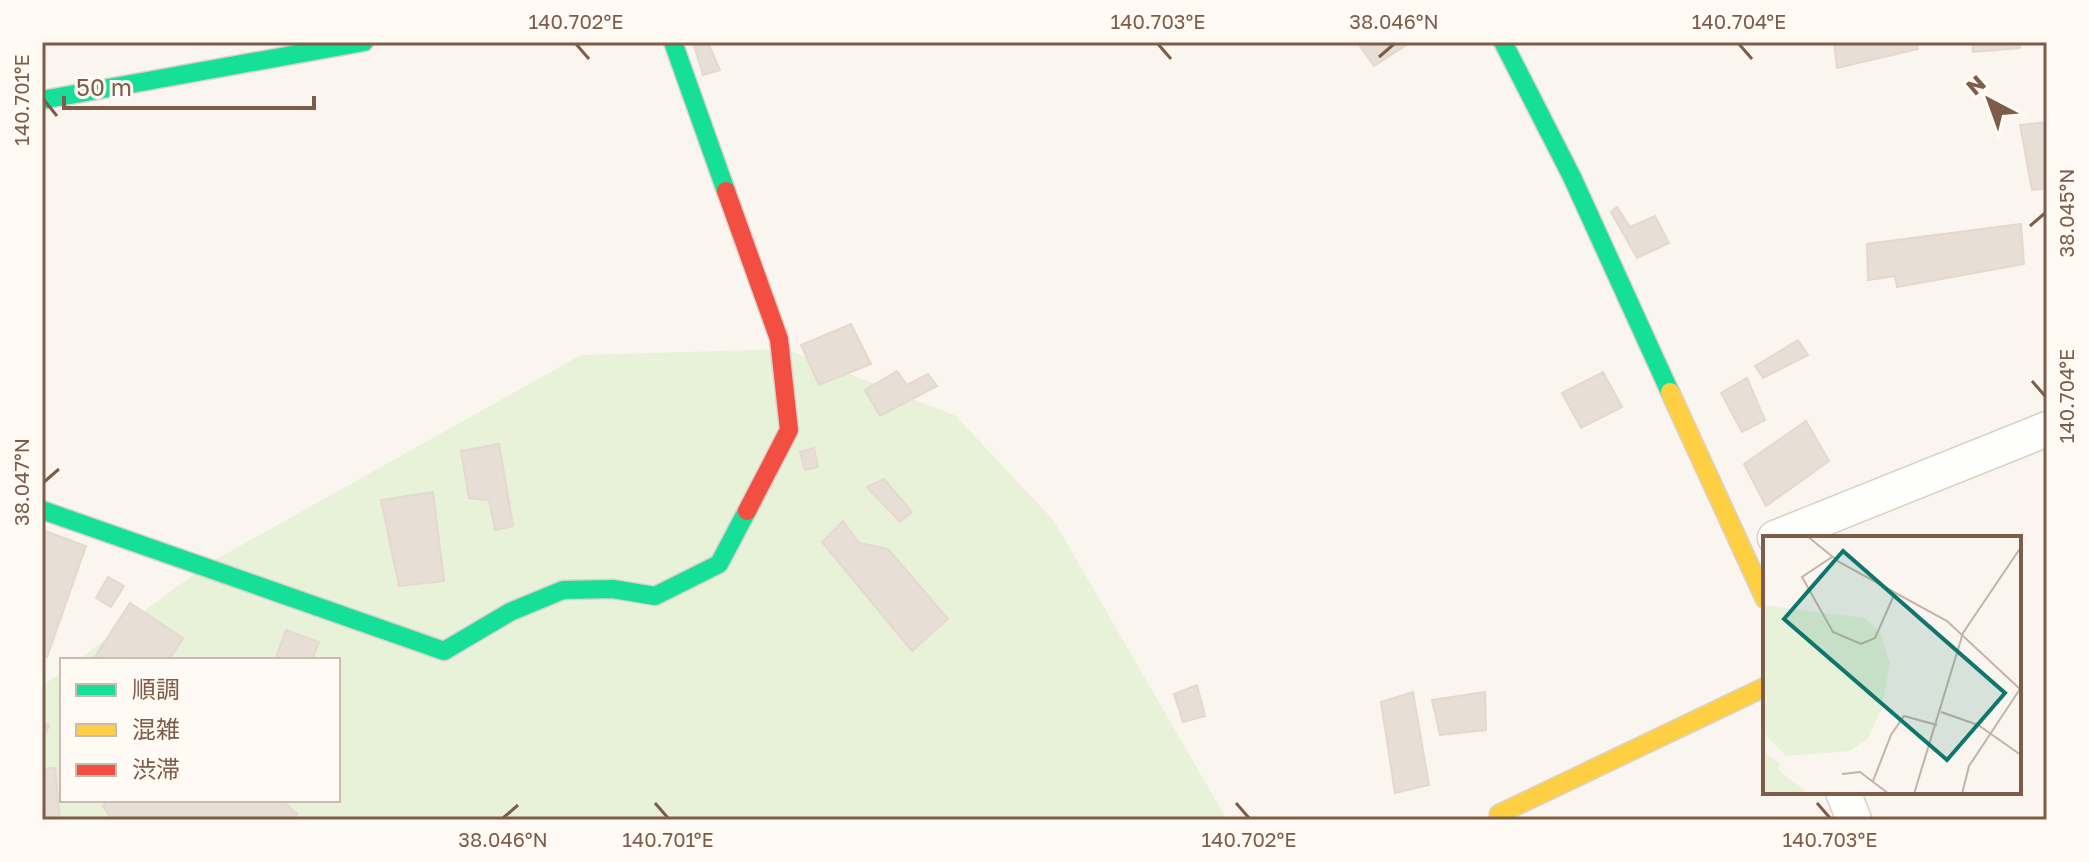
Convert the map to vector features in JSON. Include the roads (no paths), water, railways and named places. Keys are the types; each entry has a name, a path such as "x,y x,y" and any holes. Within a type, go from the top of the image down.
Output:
{"street":[{"path":"42,100 364,42"},
{"path":"42,510 444,651 510,612 563,590 613,589 655,596 719,564 789,430 779,339 673,42"},
{"path":"1503,42 1762,543"},
{"path":"1780,536 2047,429"},
{"path":"1500,820 1499,814 1763,688"},
{"path":"1844,794 1854,820"}]}
